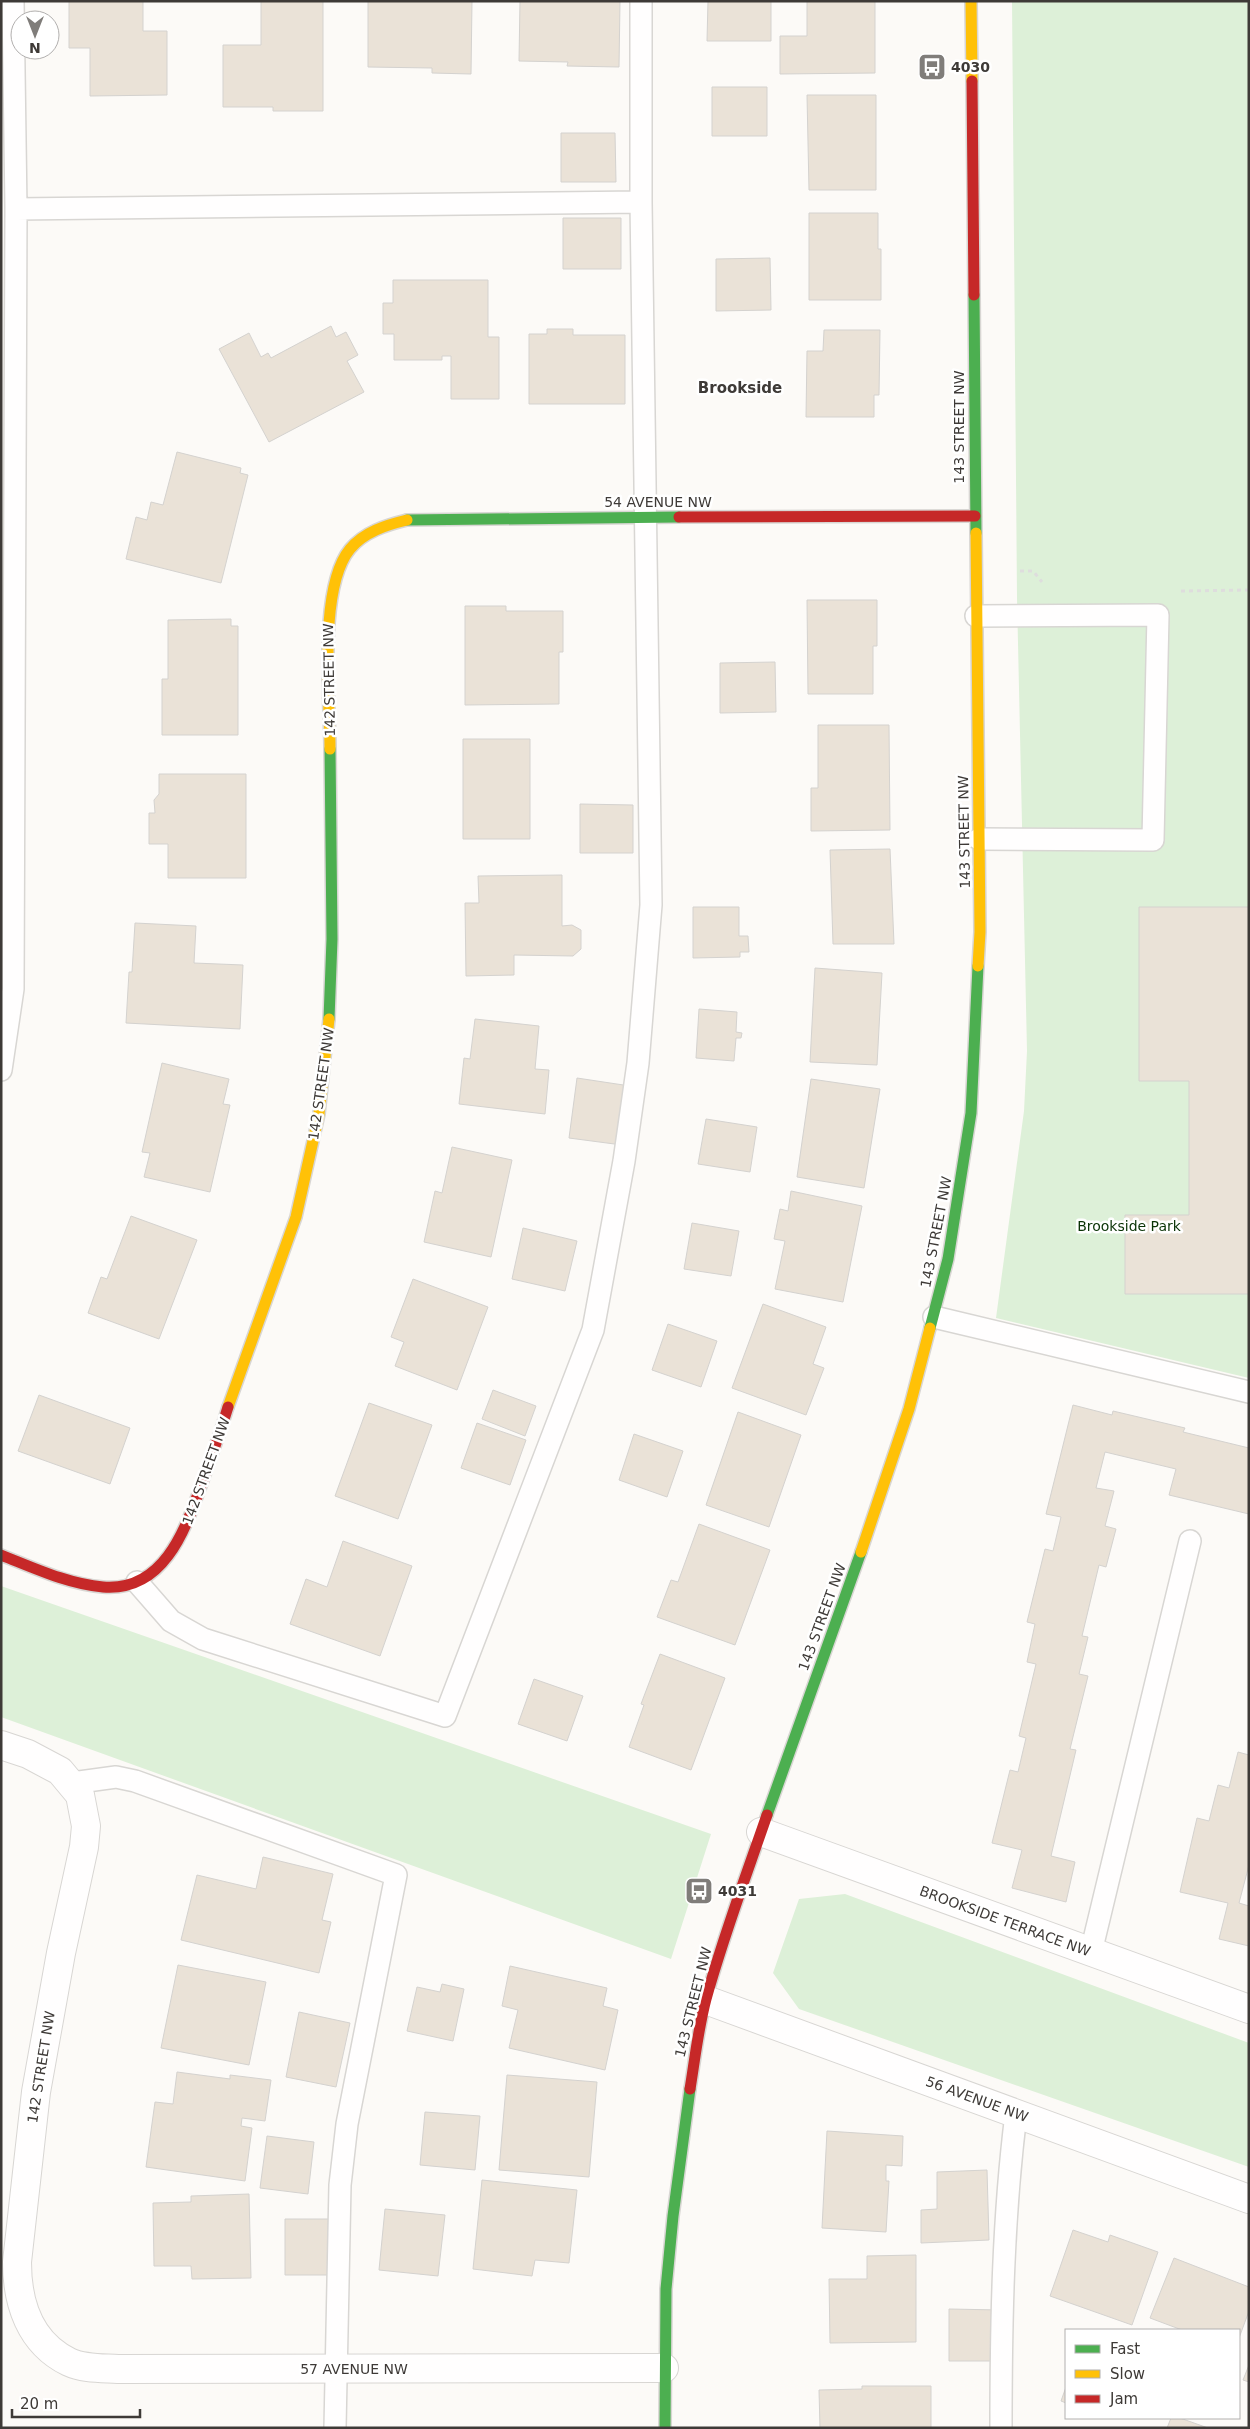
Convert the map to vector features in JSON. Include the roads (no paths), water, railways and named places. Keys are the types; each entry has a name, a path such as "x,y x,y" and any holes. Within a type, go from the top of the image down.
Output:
{"street":[{"name":"143 STREET NW","path":"665,2428 666,2289 673,2216 695,2051 706,2000 760,1832 885,1485 934,1317 948,1259 971,1113 980,932 971,1"},
{"name":"54 AVENUE NW","path":"350,548 365,534 385,524 413,518 975,516"},
{"name":"142 STREET NW","path":"137,1582 153,1574 168,1560 185,1530 296,1217 309,1165 319,1114 330,1013 332,929 330,602 335,576 350,548"},
{"path":"1,1555 84,1584 120,1588 137,1582"},
{"path":"1,1745 46,1762 60,1771 72,1783"},
{"name":"142 STREET NW","path":"48,2349 32,2329 21,2304 17,2284 17,2262 36,2092 61,1953 84,1847 86,1826 84,1811 80,1795 72,1783"},
{"name":"BROOKSIDE TERRACE NW","path":"760,1832 1249,2009"},
{"name":"56 AVENUE NW","path":"706,2000 1249,2198"},
{"name":"57 AVENUE NW","path":"48,2349 70,2362 88,2367 118,2369 664,2368"}],"lane":[{"path":"1,1070 13,989 16,209 13,1"},
{"path":"137,1582 171,1621 202,1639 445,1716 593,1330 624,1161 638,1062 651,905 641,202 641,1"},
{"path":"16,209 641,202"},
{"path":"976,616 1158,615 1153,840 979,839"},
{"path":"934,1317 1249,1392"},
{"path":"1091,1952 1190,1541"},
{"path":"72,1783 116,1777 135,1781 396,1875 347,2124 340,2185 335,2428"},
{"path":"1000,2428 1004,2245 1009,2167 1016,2114"}],"place":[{"name":"4030","path":"932,67"},
{"name":"4031","path":"699,1891"}],"district":[{"name":"Brookside","path":"740,388"}],"park label":[{"name":"Brookside Park","path":"1129,1226"}]}
